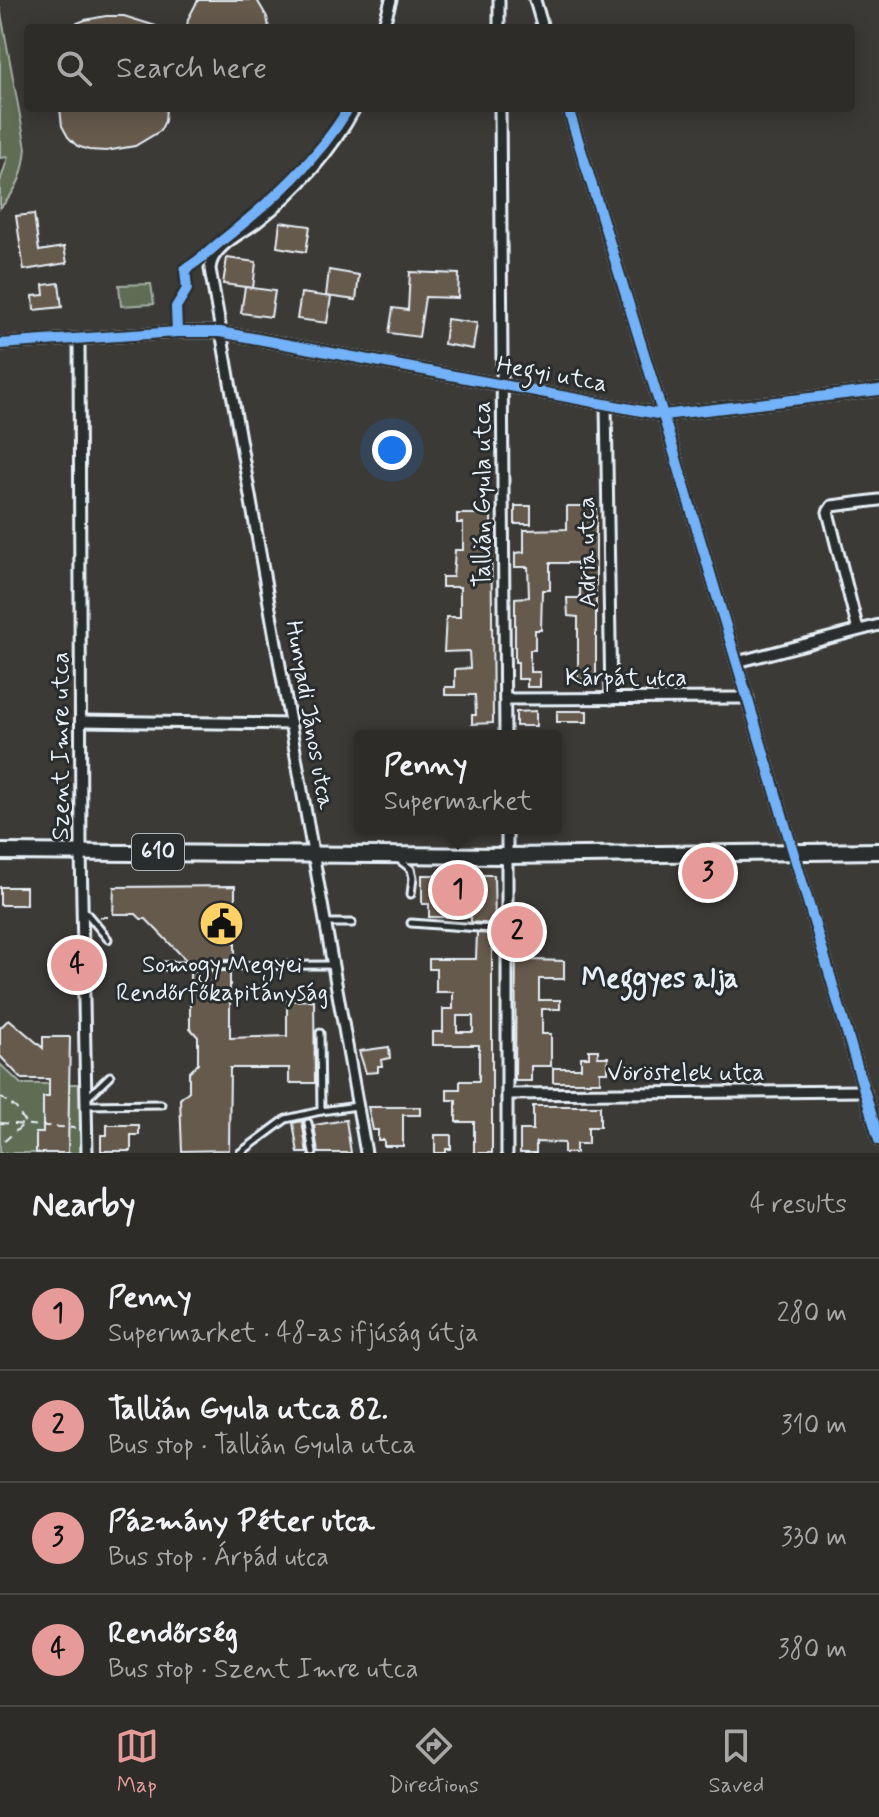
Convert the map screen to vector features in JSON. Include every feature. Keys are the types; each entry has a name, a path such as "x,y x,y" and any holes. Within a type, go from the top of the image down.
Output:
{"main road":[{"name":"610","path":"0,852 507,856 879,851"}],"street":[{"path":"384,24 391,0"},
{"path":"499,0 499,24"},
{"path":"535,0 542,24"},
{"name":"Hunyadi János utca","path":"352,112 325,154 302,181 214,256 210,269 366,1153"},
{"name":"Tallián Gyula utca","path":"500,112 505,730"},
{"path":"569,112 865,1091 874,1104 879,1140"},
{"name":"Hegyi utca","path":"0,344 220,332 663,415 879,390"},
{"name":"Szent Imre utca","path":"79,339 81,851 87,1153"},
{"name":"Adria utca","path":"606,405 611,699"},
{"path":"858,630 828,512 832,506 879,500"},
{"path":"737,662 879,625"},
{"name":"Kárpát utca","path":"505,699 748,698"},
{"path":"82,721 291,724"},
{"path":"507,834 507,1153"},
{"name":"Vöröstelek utca","path":"507,1094 865,1091"}],"lane":[{"path":"386,854 411,869 411,894"},
{"path":"82,908 108,939"},
{"path":"325,923 352,923"},
{"path":"411,923 507,930"},
{"path":"161,966 331,965"},
{"path":"320,1033 321,1111"},
{"path":"86,1102 110,1076"},
{"path":"86,1102 161,1104"},
{"path":"240,1153 286,1119 358,1105"},
{"path":"308,1123 313,1153"}],"path":[{"path":"0,1097 16,1108 25,1123"},
{"path":"0,1123 86,1129"},
{"path":"0,1145 25,1123"}],"green space":[{"path":"0,8 26,148 19,180 0,208 0,182 8,157 0,158"},
{"path":"151,284 154,304 121,306 119,285"},
{"path":"0,1064 21,1084 80,1084 81,1153 0,1153"}],"building":[{"path":"198,0 257,0 268,24 187,24"},
{"path":"124,16 150,24 75,24"},
{"path":"60,112 166,112 160,131 135,146 106,151 77,146 62,126"},
{"path":"34,214 39,251 64,247 67,263 24,270 16,216"},
{"path":"280,222 310,226 306,252 277,247"},
{"path":"227,258 256,262 253,288 223,284"},
{"path":"329,270 359,275 356,300 326,296"},
{"path":"410,272 459,274 458,298 425,297 419,337 389,333 393,308 408,310"},
{"path":"59,283 62,307 34,310 33,296 44,295 43,285"},
{"path":"245,287 275,291 271,317 241,313"},
{"path":"301,293 331,297 327,323 297,319"},
{"path":"447,319 477,323 473,349 444,344"},
{"path":"515,506 531,506 531,524 515,524"},
{"path":"567,506 596,506 596,679 578,680 578,617 568,616 567,598 580,598 580,570 577,570 577,563 550,563 550,590 542,590 541,630 535,630 535,650 530,650 530,672 540,672 540,687 527,687 527,679 518,679 518,662 515,662 515,598 529,597 528,567 515,567 515,553 524,552 524,530 567,529"},
{"path":"457,514 491,514 493,723 472,724 472,715 476,715 475,695 445,695 445,687 455,687 455,669 470,668 469,651 444,652 446,617 460,617 460,587 442,587 442,577 453,577 455,550 463,550 463,523 457,523"},
{"path":"536,711 536,726 516,726 516,712"},
{"path":"557,711 587,711 587,722 557,722"},
{"path":"422,875 494,875 495,924 471,922 471,917 429,917 429,904 422,904"},
{"name":"Somogy Megyei Rendőrfőkapitányság","path":"235,886 235,960 186,960 146,919 136,914 113,914 114,887"},
{"path":"0,887 26,887 26,905 0,905"},
{"path":"477,933 492,934 492,1153 474,1153 474,1122 456,1122 456,1100 447,1100 447,1089 460,1089 460,1081 479,1081 479,1045 433,1045 433,1032 443,1032 443,1009 453,1009 453,992 436,992 436,969 429,969 429,959 476,959","holes":["457,1016 473,1016 473,1032 457,1032"]},
{"path":"516,937 532,937 532,960 564,961 564,979 539,979 539,1000 560,1000 560,1009 542,1009 542,1034 551,1034 551,1066 531,1066 531,1081 515,1081"},
{"path":"190,971 230,971 230,1038 287,1036 287,1001 314,1000 315,1083 289,1083 289,1068 230,1068 229,1150 182,1151 180,1099 189,1091 189,1073 198,1064 198,1037 190,1028"},
{"path":"9,1019 43,1048 43,1037 70,1037 68,1153 36,1153 36,1133 43,1133 43,1097 49,1097 49,1079 22,1079 0,1056 0,1028"},
{"path":"389,1047 390,1058 381,1060 382,1066 378,1066 378,1072 366,1073 359,1051"},
{"path":"589,1050 598,1050 598,1057 608,1057 608,1072 600,1072 600,1082 553,1082 553,1068 581,1068 581,1057 589,1057"},
{"path":"533,1106 600,1106 600,1127 588,1127 588,1144 576,1144 576,1153 564,1153 564,1143 536,1142 536,1153 520,1153 520,1130 533,1130"},
{"path":"368,1107 420,1107 420,1115 403,1115 403,1146 384,1146 384,1140 378,1140 378,1130 373,1130"},
{"path":"346,1120 351,1153 318,1153 314,1125"},
{"path":"302,1121 307,1153 298,1153 293,1123"},
{"path":"107,1125 139,1125 139,1135 131,1135 131,1151 101,1151 101,1135 107,1135"},
{"path":"435,1135 451,1135 451,1149 446,1149 446,1153 435,1153"}],"cycle path":[{"path":"177,332 176,307 187,289 185,269 276,195 322,146 346,112"},
{"path":"569,112 879,1140"},
{"path":"0,344 220,332 663,415 879,390"}],"place":[{"name":"Pázmány Péter utca","path":"708,873"},
{"name":"Penny","path":"458,890"},
{"name":"Somogy Megyei Rendőrfőkapitányság","path":"222,923"},
{"name":"Tallián Gyula utca 82.","path":"517,932"},
{"name":"Rendőrség","path":"77,965"}],"district":[{"name":"Meggyes alja","path":"660,979"}]}
